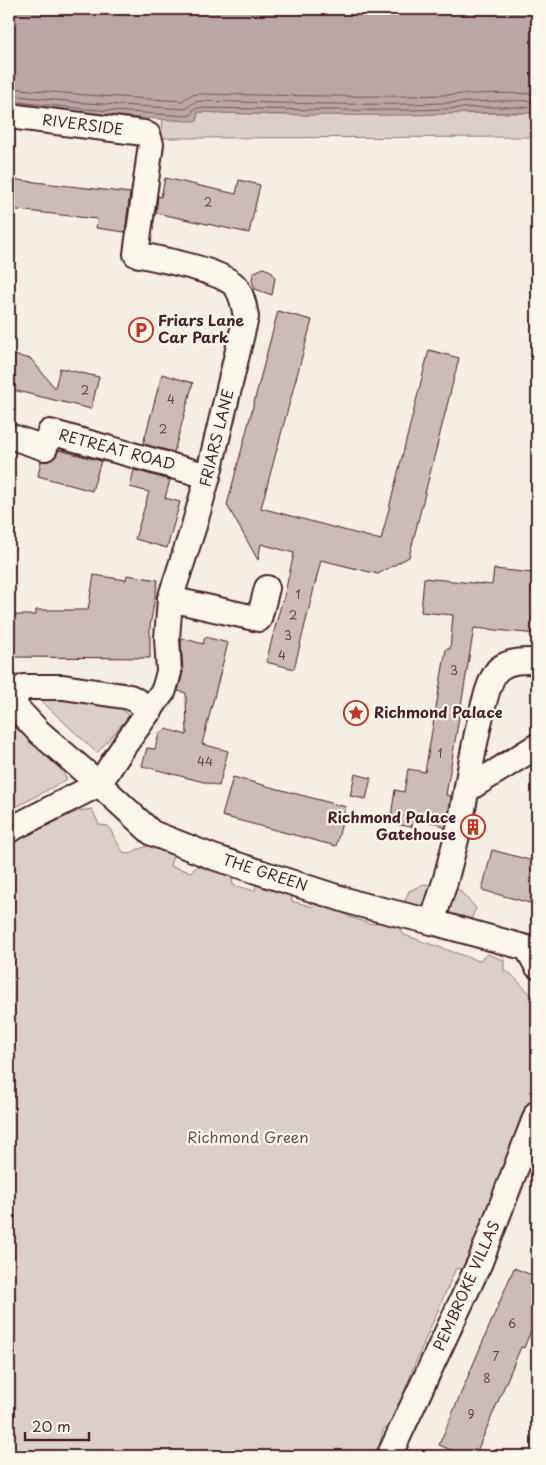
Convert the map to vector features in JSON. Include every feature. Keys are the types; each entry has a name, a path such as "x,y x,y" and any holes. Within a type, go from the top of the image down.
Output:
{"street":[{"name":"RIVERSIDE","path":"9,116 144,133 148,135 151,144"},
{"name":"FRIARS LANE","path":"99,784 164,690 169,672 167,638 170,599 208,476 246,317 244,301 236,286 211,272 136,254 151,144"},
{"name":"RETREAT ROAD","path":"9,436 45,448 50,432 208,476"},
{"path":"170,599 259,619 267,588"},
{"path":"432,922 445,882 460,824 479,722 490,682 499,668 518,661 537,661"},
{"path":"9,701 24,687 62,686 130,697 151,709"},
{"name":"THE GREEN","path":"9,701 38,732 99,784 152,833 213,857 358,904 432,922 534,955"},
{"path":"468,789 537,746"},
{"path":"9,830 99,784"},
{"name":"PEMBROKE VILLAS","path":"389,1456 480,1262 537,1113"}],"green space":[{"path":"198,112 272,115 537,113 537,137 161,138 163,119 197,121"},
{"path":"36,696 106,703 121,708 129,716 97,753"},
{"path":"10,727 16,728 60,769 67,779 9,811"},
{"name":"Richmond Green","path":"92,809 99,825 108,826 123,852 131,854 136,850 157,843 174,852 170,866 191,872 201,862 233,874 233,885 255,891 256,883 293,894 291,901 314,907 317,901 331,903 349,917 371,924 388,919 396,924 404,935 479,961 487,954 504,960 504,971 511,974 537,1001 537,1116 466,1271 456,1268 414,1366 394,1421 383,1430 378,1452 373,1456 9,1456 9,844 78,811"},
{"path":"424,884 457,888 476,908 468,926 401,911 409,891"}],"water":[{"path":"9,9 537,9 537,113 278,115 198,112 197,121 187,121 85,114 9,106"}],"building":[{"path":"165,178 236,194 239,180 260,185 249,233 156,213 158,196 161,197"},
{"path":"9,179 130,193 125,232 96,228 97,219 9,209"},
{"path":"263,268 271,271 275,278 272,295 255,289 252,281 253,273"},
{"path":"278,311 312,320 261,508 381,540 429,350 459,358 409,557 378,574 321,560 294,669 266,662 294,553 261,544 258,560 227,505"},
{"path":"9,354 31,359 55,388 60,368 99,377 91,409 9,389"},
{"path":"162,374 193,383 174,452 143,444"},
{"path":"59,450 101,461 92,491 38,476 41,461 48,461 54,458"},
{"path":"134,470 170,480 165,498 180,502 167,548 135,539 149,492 130,487"},
{"path":"494,569 533,573 531,592 537,592 537,634 474,628 446,795 451,796 448,821 445,828 437,823 413,820 412,827 390,823 395,790 404,792 408,769 425,772 446,649 450,649 453,615 421,612 424,578 492,585"},
{"path":"94,575 126,580 127,575 158,580 150,626 150,658 9,657 9,615 36,615 36,610 88,610"},
{"path":"205,637 228,643 202,744 228,751 219,786 142,766 147,748 155,749 159,734 166,729 187,735 186,693 178,691 183,672 181,643 182,638 203,644"},
{"path":"355,774 371,778 366,799 350,796"},
{"path":"233,777 346,807 336,846 222,816"},
{"path":"492,850 537,862 537,905 482,890"},
{"path":"514,1268 537,1277 537,1315 524,1348 521,1347 475,1456 465,1456 439,1445"}],"place":[{"name":"Friars Lane Car Park","path":"141,330"},
{"name":"Richmond Palace","path":"356,713"},
{"name":"Richmond Palace Gatehouse","path":"473,827"}]}
